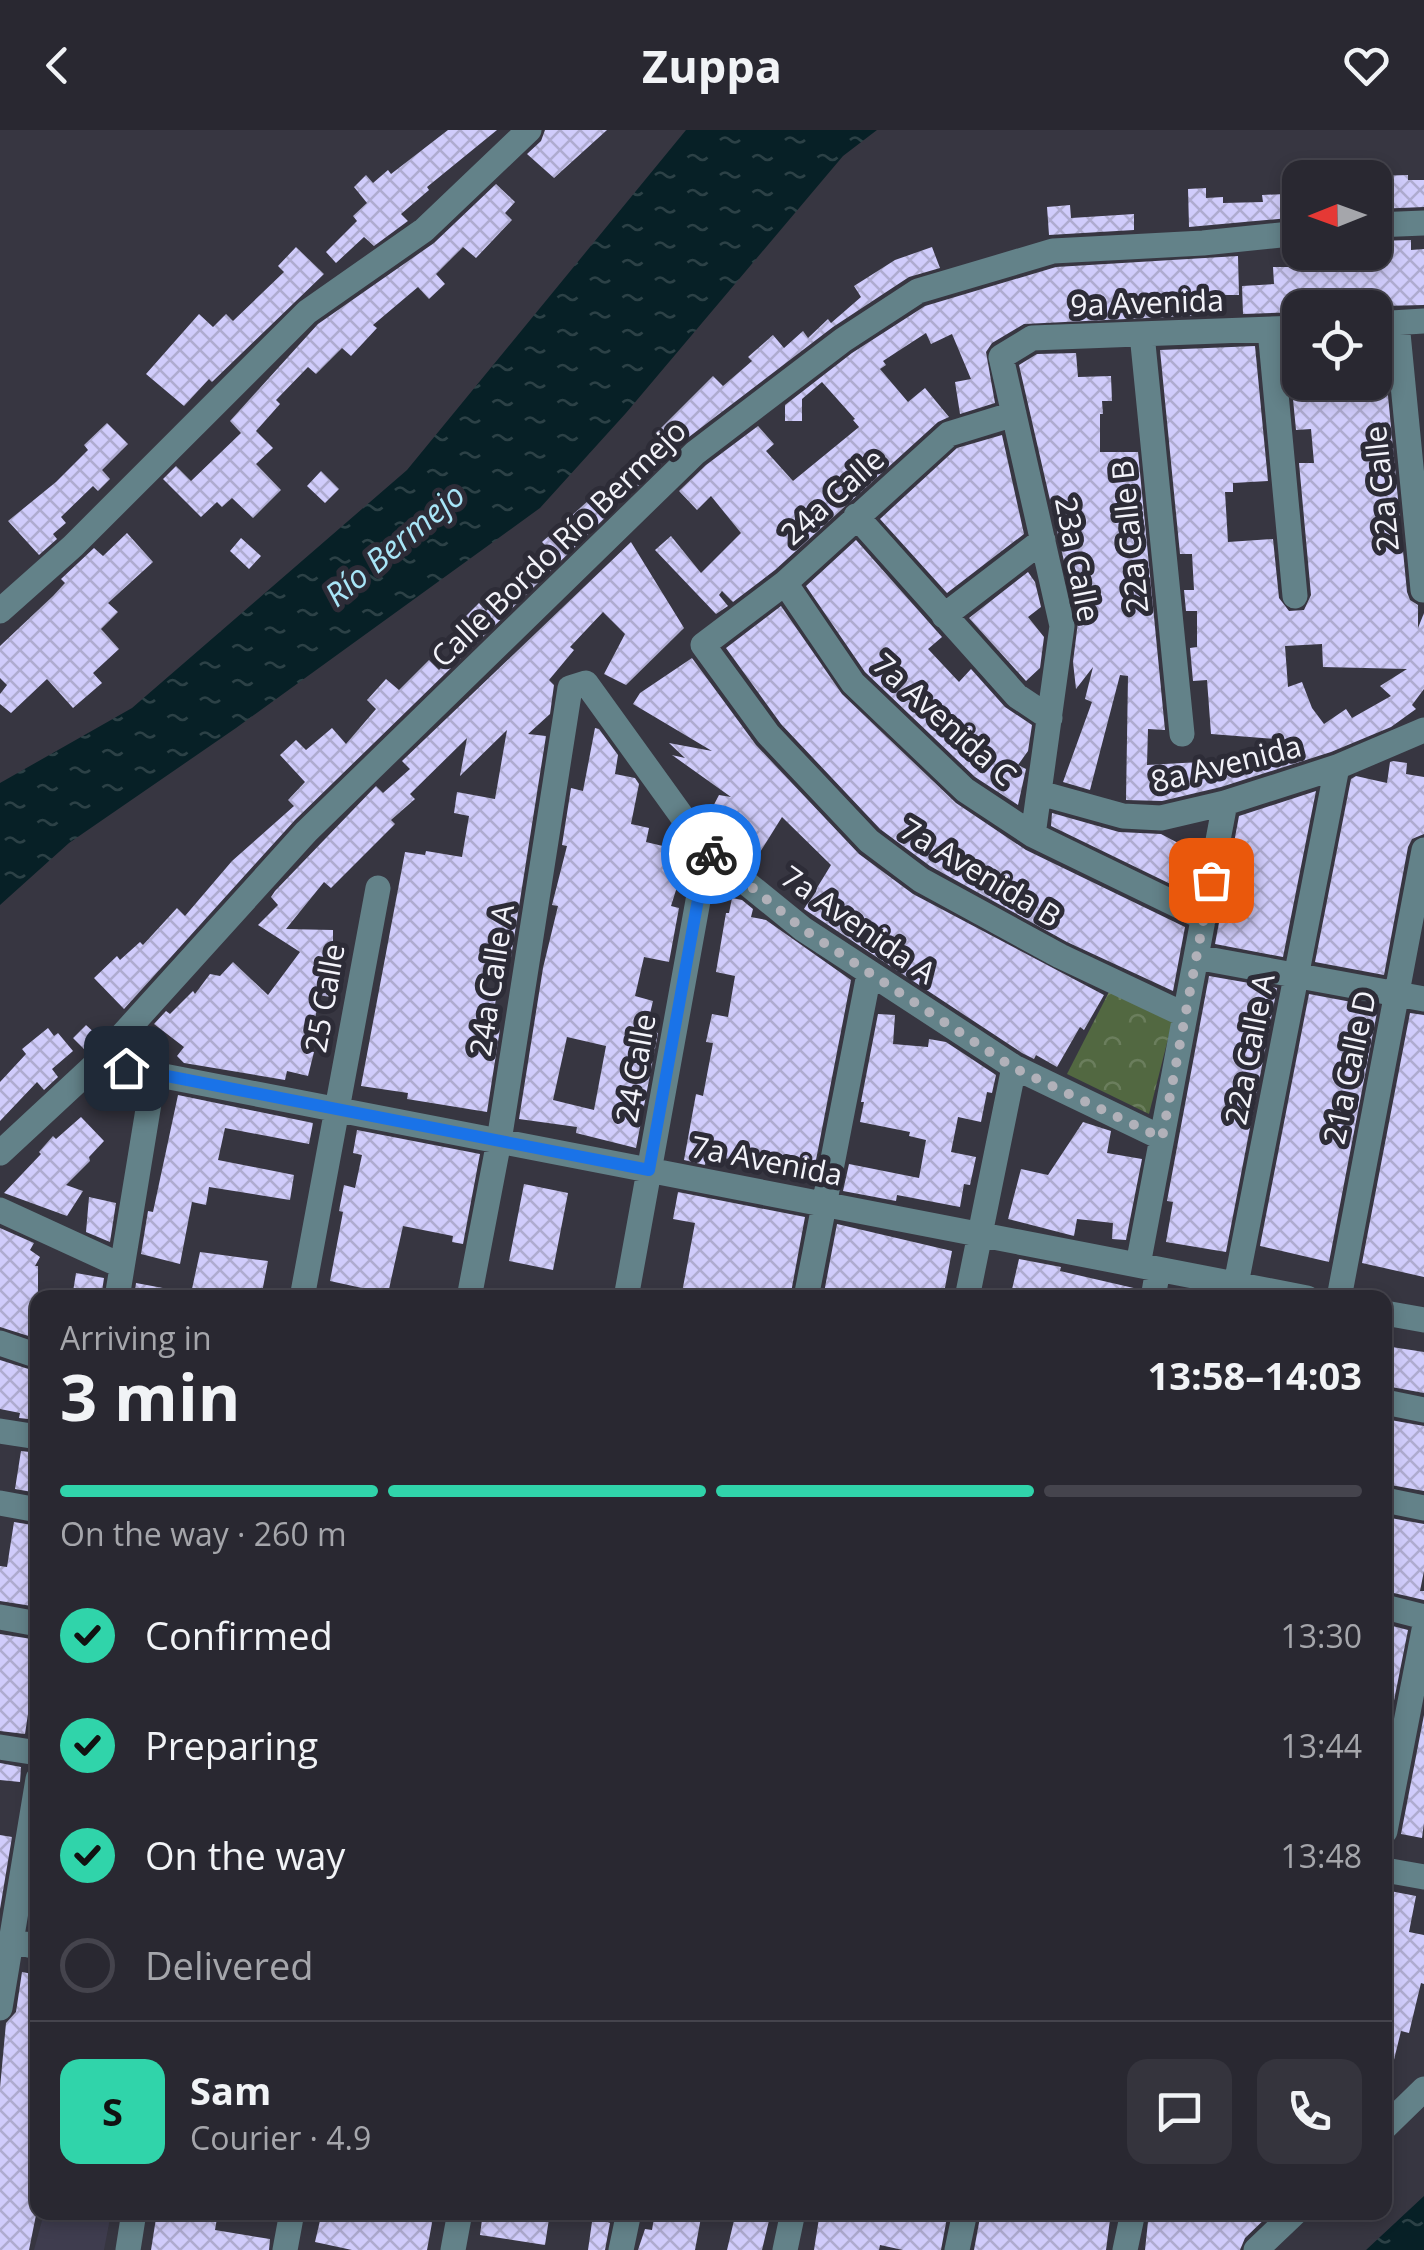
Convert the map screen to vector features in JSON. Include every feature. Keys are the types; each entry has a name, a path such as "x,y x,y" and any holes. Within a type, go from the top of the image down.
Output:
{"street":[{"path":"0,611 73,546 308,312 424,230 529,130"},
{"path":"1392,224 1424,223"},
{"name":"Calle Bordo Río Bermejo","path":"0,1152 97,1063 306,832 682,465 843,340 918,291 1053,251 1282,235"},
{"path":"1392,324 1424,321"},
{"name":"9a Avenida","path":"1001,357 1032,338 1282,329"},
{"path":"1270,330 1295,596"},
{"name":"22a Calle B","path":"1142,334 1182,734"},
{"name":"23a Calle","path":"1001,357 1062,626 1033,835"},
{"name":"22a Calle","path":"1392,367 1423,590"},
{"name":"24a Calle","path":"703,645 785,583 949,434 1014,414"},
{"path":"856,516 1016,696 1050,718"},
{"path":"944,616 1043,540"},
{"name":"7a Avenida C","path":"785,583 853,683 965,790 1033,835 1204,918"},
{"name":"7a Avenida B","path":"703,645 768,734 869,841 921,880 1025,937 1185,1015"},
{"name":"7a Avenida A","path":"586,684 707,850 803,929 1014,1068 1162,1138"},
{"name":"24a Calle A","path":"471,1290 499,1140 570,688 586,684"},
{"name":"8a Avenida","path":"1040,792 1123,816 1160,818 1225,803 1337,767 1424,730"},
{"name":"22a Calle A","path":"1236,1284 1337,767"},
{"path":"1151,1290 1148,1267 1162,1138 1225,803"},
{"name":"24 Calle","path":"627,1290 707,850"},
{"name":"21a Calle D","path":"1340,1290 1424,850"},
{"name":"25 Calle","path":"303,1290 378,888"},
{"path":"1196,956 1424,998"},
{"path":"808,1290 869,974"},
{"name":"7a Avenida","path":"97,1063 1266,1290"},
{"path":"969,1290 1014,1068"},
{"path":"118,1290 154,1074"},
{"path":"0,1210 122,1266"},
{"path":"1392,1314 1424,1320"},
{"path":"0,1343 30,1353"},
{"path":"1392,1403 1424,1410"},
{"path":"0,1430 30,1436"},
{"path":"1392,1501 1424,1508"},
{"path":"0,1504 30,1509"},
{"path":"1392,1610 1424,1617"},
{"path":"0,1617 30,1623"},
{"path":"1392,1794 1424,1630"},
{"path":"0,1747 30,1752"},
{"path":"0,2008 30,1828"},
{"path":"1392,1871 1424,1877"},
{"path":"11,1941 30,1945"},
{"path":"1392,2120 1424,2089"},
{"path":"128,2250 133,2220"},
{"path":"285,2250 291,2220"},
{"path":"453,2250 459,2220"},
{"path":"622,2250 628,2220"},
{"path":"785,2250 791,2220"},
{"path":"957,2250 963,2220"},
{"path":"1125,2250 1131,2220"},
{"path":"1256,2250 1288,2220"}],"shaded area":[{"path":"42,2220 110,2220 104,2250 34,2250"}],"green space":[{"path":"1110,990 1173,1019 1149,1114 1067,1074"}],"water":[{"name":"Río Bermejo","path":"686,130 877,130 843,156 626,413 540,508 236,728 69,843 0,905 0,783 132,708 407,470"},
{"path":"1424,2196 1424,2250 1366,2250"}],"building":[{"path":"448,130 497,130 427,187 429,190 401,214 408,221 374,246 364,237 336,263 326,252 357,221 353,216 367,203 354,187 366,175 373,183 388,170 391,174"},
{"path":"545,130 607,130 554,178 527,154 541,141"},
{"path":"1392,175 1424,180 1424,207 1392,208"},
{"path":"496,184 515,202 505,213 512,220 476,258 463,247 436,274 445,284 429,299 418,287 373,325 377,328 351,356 342,348 316,374 308,367 276,400 280,404 256,431 273,448 256,464 281,490 253,518 232,498 222,507 217,502 201,517 163,479 176,466 191,481 241,433 230,421 318,324 434,243"},
{"path":"1206,188 1206,198 1223,197 1223,203 1263,202 1262,195 1282,194 1282,219 1189,227 1188,189"},
{"path":"1070,205 1071,218 1134,214 1134,230 1049,235 1047,207"},
{"path":"1411,240 1411,250 1424,249 1424,305 1392,306 1392,290 1282,290 1282,313 1243,314 1242,286 1274,284 1273,267 1392,270 1392,241"},
{"path":"296,247 324,274 184,406 146,374 199,314 213,327 226,314 233,321 284,272 278,266"},
{"path":"932,247 940,268 909,277 833,327 685,440 638,486 627,474 664,441 656,433 713,376 723,386 752,361 748,357 773,335 784,348 803,331 808,338 861,297 854,286 895,260"},
{"path":"1238,256 1239,295 1207,295 1208,315 1024,324 992,343 986,352 995,403 960,414 955,382 971,379 952,334 931,344 926,333 883,361 886,365 880,369 908,402 925,388 949,417 938,422 775,570 733,602 722,591 719,595 728,606 716,614 655,550 671,536 701,573 741,533 711,496 697,510 679,491 758,426 774,444 766,451 793,481 859,427 822,382 802,399 802,421 785,421 785,405 852,353 925,306 1056,267"},
{"path":"1255,346 1268,481 1233,483 1233,492 1225,492 1228,542 1273,539 1279,598 1289,611 1304,610 1311,595 1299,463 1314,463 1311,429 1296,430 1293,400 1388,400 1407,592 1418,605 1418,628 1424,613 1424,689 1412,705 1416,709 1391,727 1331,752 1221,787 1162,801 1126,800 1128,676 1120,675 1090,790 1063,782 1092,702 1085,699 1093,667 1076,689 1073,662 1078,622 1019,365 1037,354 1076,353 1078,377 1111,376 1112,401 1102,401 1100,414 1100,452 1138,452 1165,730 1148,729 1147,765 1288,757 1288,740 1211,734 1207,680 1193,681 1190,648 1197,647 1197,611 1186,611 1184,590 1194,590 1192,554 1180,554 1160,350","holes":["1322,644 1323,667 1407,669 1380,686 1391,696 1352,718 1346,709 1324,724 1312,708 1302,682 1288,687 1285,646"]},
{"path":"107,423 128,444 102,470 110,479 98,491 93,486 61,517 66,523 53,534 57,539 39,555 8,521 56,482 88,450 84,445"},
{"path":"1002,435 1024,534 947,593 880,519 957,448"},
{"path":"321,471 339,489 325,503 307,486"},
{"path":"598,492 615,508 295,820 124,1009 94,978 117,956 120,960 140,942 143,945 177,908 185,916 232,861 294,806 288,800 305,782 280,755 296,740 306,750 332,728 346,744 376,709 367,700 386,679 399,690 429,660 439,670 477,630 465,617 479,603 486,611 540,563 551,551 542,542"},
{"path":"127,533 153,562 108,603 118,612 101,629 119,649 93,673 102,683 73,708 47,679 11,713 0,704 0,694 7,685 0,678 0,646 53,596 65,583 61,579 94,548 103,556"},
{"path":"241,538 261,556 249,569 230,551"},
{"path":"856,540 942,637 928,649 959,682 971,669 1005,707 1032,725 1028,751 1018,765 1026,769 1018,805 975,777 865,672 806,586"},
{"path":"631,542 684,628 626,685 604,674 625,634 603,612 570,647 574,650 549,680 554,685 550,714 528,734 546,736 511,957 489,953 483,990 497,993 491,1028 500,1029 487,1112 407,1099 408,1093 361,1086 405,852 462,857 469,816 454,813 457,792 495,799 507,730 460,776 467,738 410,794 415,799 391,820 395,824 331,888 324,882 286,929 333,930 333,949 342,951 334,998 320,995 308,1051 314,1052 308,1076 287,1071 285,1080 184,1063 177,1056 184,1047 154,1024 193,991 195,994 210,974 220,976 233,962 268,995 300,952 258,925 278,905 271,897 275,891 376,786 383,793 410,769 402,761"},
{"path":"1028,572 1035,582 1041,607 1028,617 1044,637 1040,668 1026,681 969,618"},
{"path":"781,606 842,694 956,803 1026,850 1185,927 1173,991 1067,942 930,866 880,829 781,724 726,648"},
{"path":"692,658 756,745 859,854 913,894 1104,995 1057,1067 1036,1055 1034,1059 1022,1053 804,909 831,865 782,817 752,865 735,845 741,835 708,816 719,795 731,797 672,755 685,758 669,743 712,751 633,704 640,693"},
{"path":"595,728 618,755 615,774 635,778 639,784 631,824 649,828 646,842 688,852 671,906 679,908 669,962 644,957 635,996 653,1001 646,1030 658,1033 636,1148 576,1133 577,1127 519,1119 543,968 558,906 552,905 567,846 562,845 571,788 583,791","holes":["567,1037 606,1046 594,1110 553,1100"]},
{"path":"1393,761 1407,763 1406,774 1424,777 1424,834 1412,839 1408,847 1384,975 1315,962 1351,779 1356,776 1387,783"},
{"path":"1316,791 1283,957 1215,944 1239,816"},
{"path":"1052,813 1119,832 1161,834 1199,854 1187,892 1051,826"},
{"path":"732,898 753,909 751,917 766,920 851,980 815,1165 789,1160 787,1169 707,1155 705,1165 684,1160 696,1094 703,1096 713,1043 706,1042 712,1014 728,1017 735,976 716,972"},
{"path":"1209,976 1277,988 1226,1252 1166,1242 1173,1202 1167,1201"},
{"path":"1309,994 1378,1007 1329,1262 1260,1246"},
{"path":"1410,1013 1424,1015 1424,1277 1362,1263"},
{"path":"878,1014 895,1015 893,1044 928,1047 929,1039 946,1042 996,1075 992,1093 987,1092 981,1122 958,1117 951,1152 976,1157 970,1185 964,1184 960,1207 897,1195 896,1201 843,1191 849,1164 919,1178 926,1140 909,1136 910,1132 860,1122"},
{"path":"86,1025 99,1037 86,1051 73,1038"},
{"path":"48,1028 54,1036 58,1033 73,1051 52,1069 58,1077 44,1090 37,1082 0,1121 0,1082 26,1054 22,1049"},
{"path":"178,1095 313,1123 309,1144 225,1128 218,1160 294,1175 290,1200 209,1187 206,1205 192,1202 180,1264 141,1254"},
{"path":"81,1117 104,1141 66,1185 83,1191 67,1216 4,1193 53,1136 56,1139"},
{"path":"1083,1122 1111,1131 1107,1153 1142,1159 1126,1240 1112,1239 1113,1223 1077,1219 1074,1236 1008,1219 1021,1169 1048,1175"},
{"path":"357,1130 480,1154 463,1244 452,1242 453,1236 403,1226 389,1290 362,1290 330,1281 344,1185 355,1188 362,1155 353,1153"},
{"path":"524,1184 568,1193 553,1270 509,1261"},
{"path":"678,1192 805,1217 791,1290 682,1290 695,1223 673,1219"},
{"path":"89,1197 116,1203 110,1242 86,1232"},
{"path":"837,1224 952,1251 945,1290 825,1290"},
{"path":"0,1228 34,1243 30,1250 40,1257 35,1266 38,1290 30,1290 30,1336 0,1327"},
{"path":"200,1252 268,1261 263,1290 192,1290"},
{"path":"1019,1259 1138,1289 1138,1290 1012,1290"},
{"path":"76,1273 104,1278 102,1290 73,1290"},
{"path":"136,1283 163,1288 163,1290 135,1290"},
{"path":"1392,1347 1424,1352 1424,1393 1392,1387"},
{"path":"0,1360 30,1369 30,1419 0,1409"},
{"path":"1392,1420 1424,1426 1424,1491 1392,1485"},
{"path":"21,1451 30,1452 30,1492 15,1489"},
{"path":"1392,1518 1424,1524 1420,1591 1424,1591 1424,1600 1392,1593"},
{"path":"14,1522 30,1525 30,1606 0,1601 0,1566 7,1567"},
{"path":"1392,1626 1408,1630 1392,1711"},
{"path":"0,1634 30,1639 30,1701 25,1734 0,1731"},
{"path":"1424,1715 1424,1823 1422,1838 1401,1834"},
{"path":"0,1763 21,1767 20,1782 0,1780"},
{"path":"0,1835 12,1837 0,1909"},
{"path":"1392,1891 1416,1896 1409,1932 1424,1935 1424,1984 1421,1983 1409,2033 1401,2031 1392,2068"},
{"path":"22,1972 30,1974 30,2220 35,2220 29,2250 0,2250 0,2088 6,2023 16,2012"},
{"path":"156,2220 217,2220 215,2230 270,2239 269,2250 151,2250"},
{"path":"320,2220 433,2220 427,2250 352,2250 315,2242"},
{"path":"482,2220 549,2220 545,2245 480,2235"},
{"path":"592,2220 610,2223 605,2250 588,2250"},
{"path":"654,2220 701,2220 695,2250 638,2250 645,2229 652,2230"},
{"path":"734,2220 769,2220 762,2250 727,2250"},
{"path":"819,2220 947,2220 941,2250 903,2250 880,2245 879,2250 814,2250"},
{"path":"980,2220 1110,2220 1106,2250 974,2250"},
{"path":"1148,2220 1264,2220 1245,2238 1240,2250 1145,2250"}],"way so far":[{"path":"711,854 803,929 1014,1068 1162,1138 1211,880"}],"route":[{"path":"126,1068 649,1170 707,850 711,854"}]}
